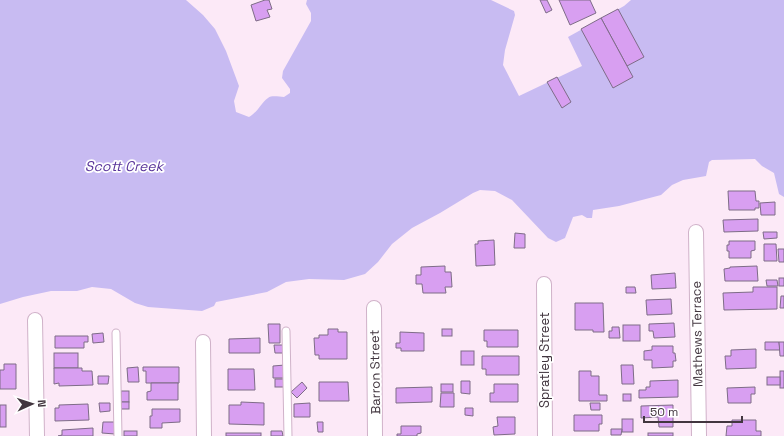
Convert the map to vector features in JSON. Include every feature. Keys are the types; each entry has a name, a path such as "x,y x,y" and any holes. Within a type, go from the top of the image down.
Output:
{"street":[{"name":"Mathews Terrace","path":"696,232 699,436"},
{"name":"Spratley Street","path":"544,284 545,436"},
{"name":"Barron Street","path":"374,308 375,436"},
{"path":"35,320 36,436"},
{"path":"203,342 204,436"}],"lane":[{"path":"286,331 288,436"},
{"path":"116,333 118,436"}],"water":[{"name":"Scott Creek","path":"0,0 186,0 203,15 215,29 226,51 239,86 234,101 236,112 249,117 255,113 268,98 274,96 284,97 290,93 290,89 282,78 283,71 311,21 311,13 306,4 307,0 491,0 514,11 515,15 505,50 503,65 519,96 582,66 568,37 624,6 631,0 784,0 784,197 779,194 774,173 762,166 755,159 712,160 709,162 706,176 683,180 672,185 661,195 619,206 593,210 592,218 587,218 582,215 573,217 565,238 556,242 548,238 512,200 495,191 480,190 412,228 392,244 378,262 365,274 344,280 309,279 286,282 267,292 216,302 214,306 202,311 148,307 135,303 111,289 92,287 77,291 51,291 0,304"}],"building":[{"path":"269,0 272,9 267,10 270,17 256,21 251,5"},
{"path":"540,0 547,0 552,10 546,13"},
{"path":"559,0 590,0 596,13 570,25"},
{"path":"618,9 644,57 627,66 601,18"},
{"path":"601,18 633,77 613,88 581,29"},
{"path":"557,77 571,102 562,108 547,82"},
{"path":"728,191 755,191 756,201 759,201 759,208 755,208 755,210 729,210"},
{"path":"775,202 775,215 761,215 760,203"},
{"path":"758,219 758,231 724,232 723,220"},
{"path":"763,232 777,232 777,238 764,239"},
{"path":"515,233 525,234 525,248 514,248"},
{"path":"494,240 495,265 476,266 475,244 478,244 478,241"},
{"path":"729,241 755,241 755,250 751,251 751,258 729,258 727,245 729,245"},
{"path":"764,244 776,244 777,261 764,261"},
{"path":"778,249 784,249 784,262 779,262"},
{"path":"445,266 445,272 451,272 452,287 445,287 446,293 423,293 422,284 416,284 416,275 421,275 421,267"},
{"path":"757,266 758,281 725,281 724,269 730,267"},
{"path":"675,273 676,288 652,289 651,275"},
{"path":"779,278 784,278 784,286 779,286"},
{"path":"766,280 777,280 778,286 767,286"},
{"path":"626,287 635,287 636,293 626,293"},
{"path":"753,287 777,287 777,309 724,310 723,293 753,292"},
{"path":"781,296 784,296 784,308 780,308"},
{"path":"671,299 672,314 647,315 646,300"},
{"path":"575,303 603,303 604,332 593,332 593,330 575,330"},
{"path":"674,323 675,337 654,338 653,331 649,331 649,324"},
{"path":"268,324 280,324 280,343 269,343"},
{"path":"623,325 640,325 640,341 623,341"},
{"path":"612,327 619,327 620,338 609,338 609,331 612,331"},
{"path":"328,329 338,329 338,332 347,332 347,359 319,359 319,355 315,355 314,338 319,338 319,335 328,335"},
{"path":"442,329 452,329 452,336 442,336"},
{"path":"484,330 518,330 518,347 487,347 487,341 484,341"},
{"path":"400,332 424,333 424,351 401,351 401,348 396,348 396,343 400,343"},
{"path":"103,333 104,342 93,343 92,334"},
{"path":"55,336 88,336 88,342 84,342 84,348 55,348"},
{"path":"260,338 260,353 229,353 229,339"},
{"path":"765,342 779,342 780,350 765,350"},
{"path":"779,342 784,342 784,356 780,356"},
{"path":"274,345 283,345 283,353 275,353"},
{"path":"652,346 673,346 673,353 675,353 676,361 673,361 673,367 652,368 652,360 644,360 644,351 652,350"},
{"path":"756,349 756,368 726,369 725,356 731,356 731,350"},
{"path":"461,351 474,351 474,365 461,365"},
{"path":"54,353 78,353 78,368 54,368"},
{"path":"482,356 519,356 519,375 486,375 486,369 482,369"},
{"path":"4,364 16,364 16,389 0,389 0,370 4,370"},
{"path":"285,365 285,378 273,378 273,366"},
{"path":"621,365 633,365 634,384 622,384"},
{"path":"138,367 139,382 128,382 127,368"},
{"path":"143,367 179,367 179,383 146,383 146,371 143,371"},
{"path":"54,368 82,368 82,371 92,371 93,385 59,386 59,383 54,384"},
{"path":"228,369 254,369 255,390 228,390"},
{"path":"579,371 591,371 591,376 599,376 599,395 607,395 607,401 579,401"},
{"path":"780,371 784,371 784,388 780,388"},
{"path":"98,376 109,376 108,384 98,384"},
{"path":"767,377 780,377 780,385 767,385"},
{"path":"275,379 284,379 284,387 275,387"},
{"path":"678,380 678,397 639,398 639,390 646,390 646,387 650,387 650,381"},
{"path":"461,381 470,381 470,394 461,393"},
{"path":"302,382 307,388 297,398 291,392"},
{"path":"319,382 348,382 349,401 319,401"},
{"path":"151,383 178,383 178,400 147,400 147,392 151,391"},
{"path":"441,384 453,384 453,392 441,392"},
{"path":"494,384 518,384 518,402 490,402 490,393 494,393"},
{"path":"432,387 432,402 396,403 396,388"},
{"path":"755,387 755,394 751,394 751,403 728,403 727,388"},
{"path":"121,391 129,391 129,402 121,402"},
{"path":"441,393 454,393 454,407 440,407"},
{"path":"623,394 631,394 631,401 623,401"},
{"path":"121,402 129,402 129,409 121,409"},
{"path":"241,402 264,403 264,425 229,424 229,405 241,405"},
{"path":"99,403 110,403 110,411 100,412"},
{"path":"310,403 310,417 294,417 294,404"},
{"path":"590,403 600,403 600,410 591,410"},
{"path":"88,404 89,420 55,421 55,408 59,408 59,405"},
{"path":"0,405 6,405 6,427 0,427"},
{"path":"673,405 673,427 659,427 658,417 641,418 641,406"},
{"path":"465,408 473,408 473,416 465,415"},
{"path":"152,409 180,409 180,422 162,423 162,428 150,428 150,416 152,416"},
{"path":"574,415 602,415 602,424 599,424 599,431 574,431"},
{"path":"497,417 515,417 515,434 494,435 493,427 498,426"},
{"path":"622,419 633,419 633,432 622,432"},
{"path":"732,420 756,420 756,431 761,431 761,436 726,436 727,426 732,426"},
{"path":"103,422 115,422 115,434 102,433"},
{"path":"317,422 323,422 323,432 318,432"},
{"path":"401,426 421,426 421,433 417,434 417,436 397,436 397,434 401,434"},
{"path":"93,428 93,436 58,436 62,435 62,430"},
{"path":"611,429 622,429 621,435 611,435"},
{"path":"124,431 137,431 137,436 124,436"},
{"path":"271,431 282,431 283,436 271,436"},
{"path":"226,433 261,433 261,436 226,436"},
{"path":"648,433 673,433 673,436 648,436"}]}
